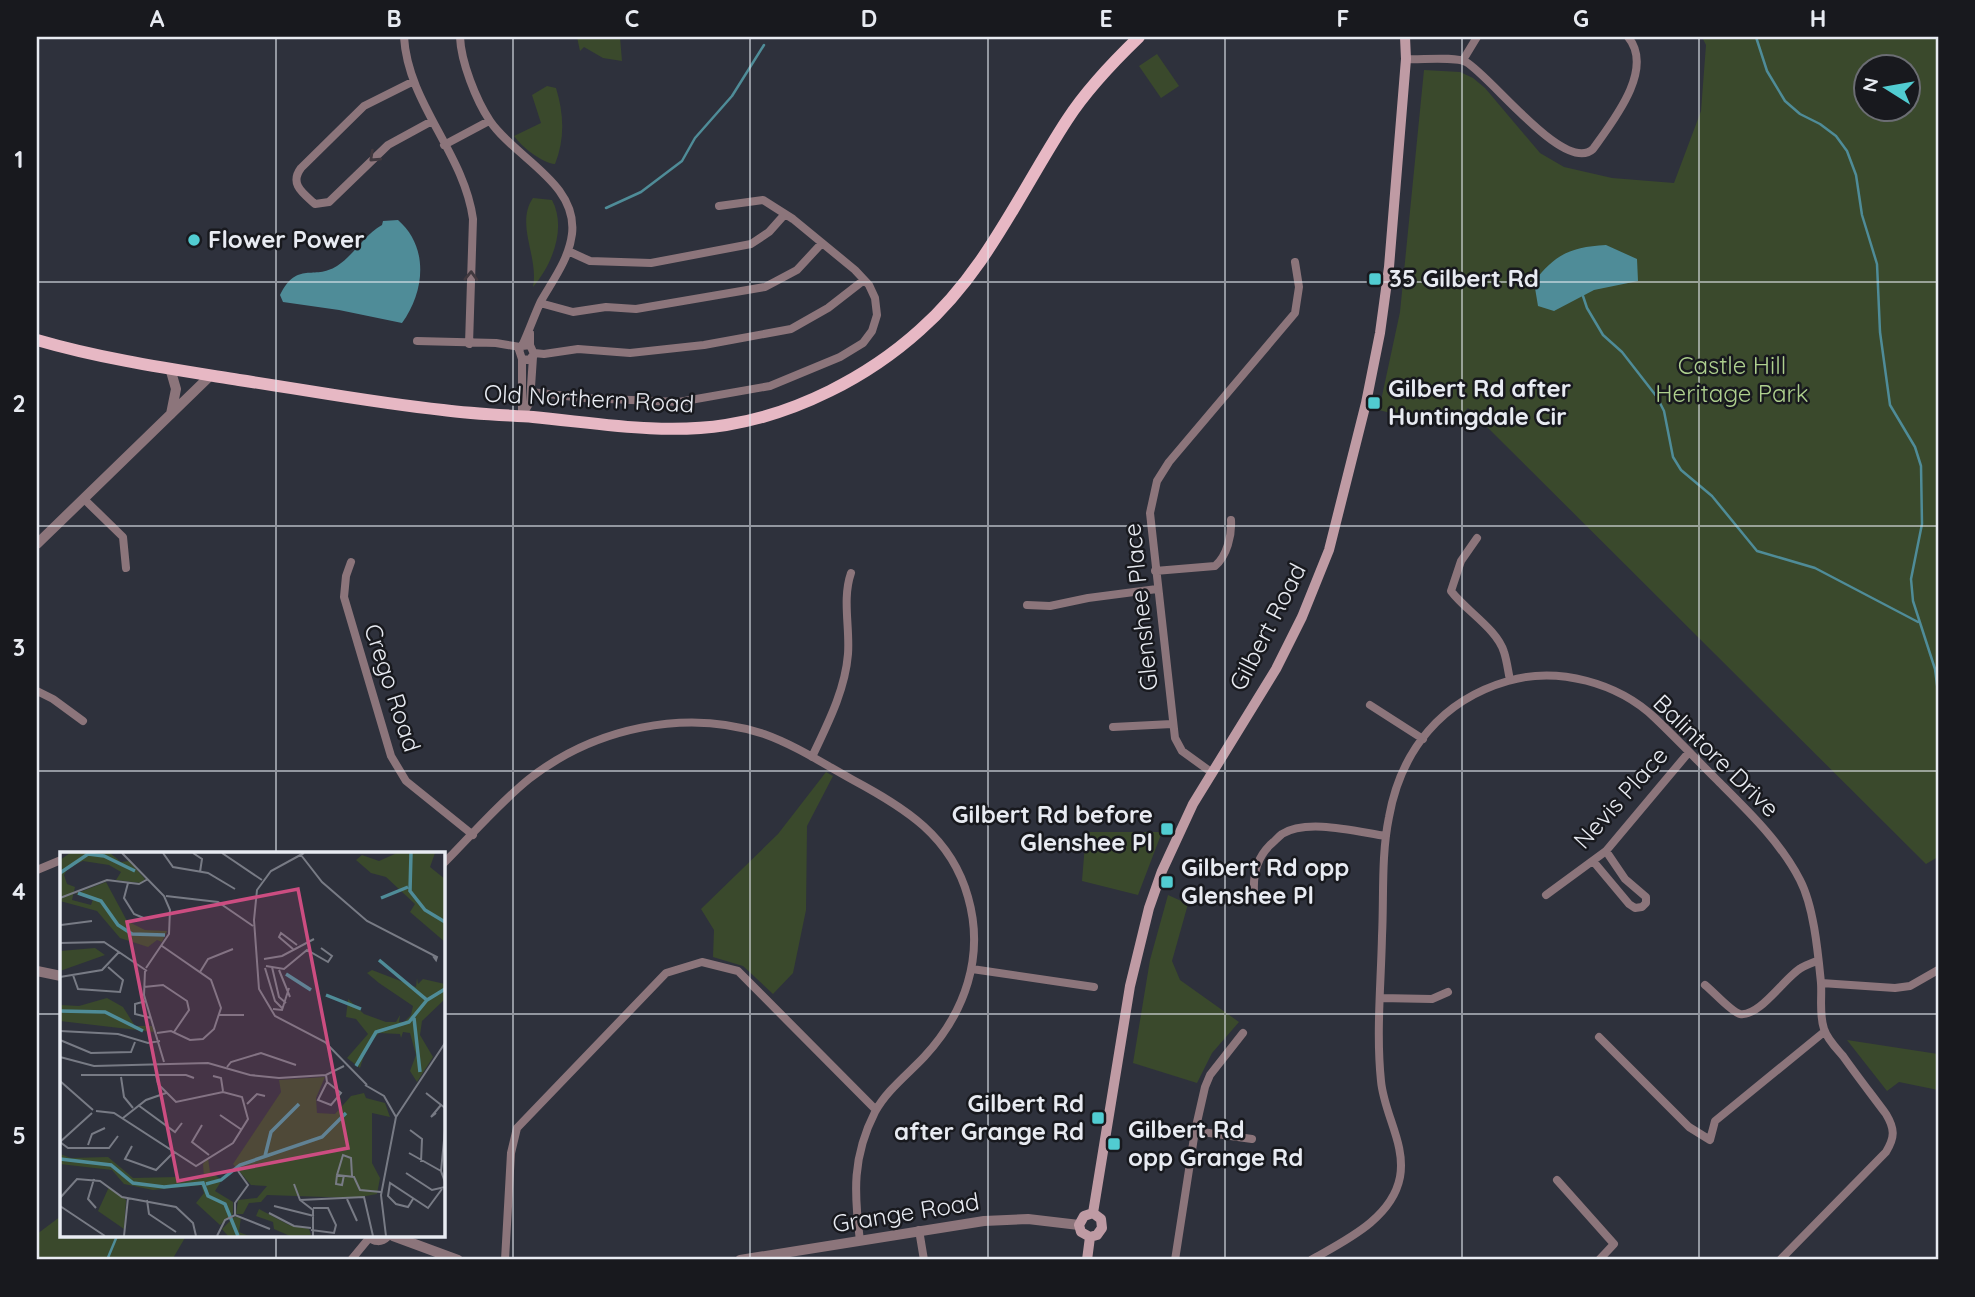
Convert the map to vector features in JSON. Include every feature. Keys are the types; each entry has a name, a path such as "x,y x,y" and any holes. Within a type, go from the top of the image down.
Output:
{"main road":[{"name":"Old Northern Road","path":"37,340 96,355 170,368 443,410 679,429 726,425 768,415 846,382 921,330 961,288 998,236 1069,118 1090,89 1139,37"},
{"name":"Gilbert Road","path":"1093,1213 1130,986 1143,928 1162,871 1211,772 1276,669 1302,617 1329,550 1366,403 1380,332 1389,267 1406,59 1405,37"},
{"path":"1093,1213 1101,1219 1102,1228 1097,1235 1090,1237 1082,1232 1079,1225 1084,1216 1093,1213"},
{"path":"1087,1260 1090,1237"}],"street":[{"path":"404,37 412,82 464,184 472,213 470,344"},
{"path":"460,37 460,51 466,69 489,121 554,184 562,194 572,223 568,251 540,303 524,351 522,416"},
{"path":"1463,60 1477,37"},
{"path":"1406,59 1463,60 1488,78 1526,119 1546,136 1573,154 1583,155 1593,149 1634,82 1637,56 1628,37"},
{"path":"412,82 364,106 301,168 295,182 298,188 315,204 330,202 388,145 432,121"},
{"path":"444,145 489,121"},
{"path":"531,392 583,398 679,402 770,386 804,373 863,343 872,331 877,315 875,298 864,279 785,214 763,201 741,201 719,206"},
{"path":"568,251 590,261 651,263 751,244 769,232 785,214"},
{"path":"540,303 573,312 601,307 636,309 765,287 797,270 822,243"},
{"name":"Glenshee Place","path":"1211,772 1182,751 1175,738 1150,513 1157,481 1168,462 1295,313 1299,287 1295,262"},
{"path":"418,341 496,343 544,354 586,349 630,353 704,345 790,329 828,308 864,279"},
{"path":"522,416 530,402 531,392 524,351"},
{"path":"170,368 176,389 171,414"},
{"path":"37,544 211,375"},
{"path":"84,499 123,537 126,568"},
{"path":"1156,571 1215,566 1220,562 1230,540 1231,520"},
{"path":"1477,538 1461,561 1451,591 1461,604 1492,632 1504,650 1510,680"},
{"name":"Crego Road","path":"351,562 346,576 344,597 391,756 406,781 473,835"},
{"path":"812,757 834,711 848,655 846,587 851,573"},
{"path":"1027,605 1050,606 1157,589"},
{"name":"Balintore Drive","path":"1314,1260 1371,1222 1385,1209 1400,1179 1402,1160 1399,1143 1385,1107 1381,1082 1380,998 1386,836 1400,778 1423,738 1451,706 1473,694 1510,680 1541,676 1582,679 1616,691 1651,715 1771,836 1801,880 1808,899 1821,984 1820,1011 1824,1032"},
{"path":"37,691 53,699 83,722"},
{"path":"1370,705 1423,738"},
{"path":"444,863 510,796 546,766 585,744 639,727 686,723 742,729 789,744 913,815 937,838 955,866 968,895 974,926 972,969 960,1008 949,1026 876,1110 865,1136 857,1163 855,1201 860,1241"},
{"path":"1113,727 1172,724"},
{"name":"Nevis Place","path":"1546,895 1606,851 1689,752"},
{"path":"1254,891 1255,869 1264,850 1283,834 1300,827 1317,827 1386,836"},
{"path":"1593,861 1629,904 1642,908 1646,897 1625,879 1606,851"},
{"path":"37,871 60,860"},
{"path":"1705,985 1740,1014 1760,1006 1800,968 1817,961"},
{"path":"505,1260 511,1153 517,1128 666,973 702,962 738,971 876,1110"},
{"path":"972,969 1094,987"},
{"path":"1821,984 1895,988 1910,986 1938,970"},
{"path":"37,971 60,976"},
{"path":"1380,998 1432,999 1448,992"},
{"path":"1599,1037 1689,1127 1710,1140 1715,1121 1824,1032 1894,1126 1894,1140 1886,1152 1780,1260"},
{"path":"1175,1260 1195,1131 1205,1087 1210,1075 1244,1033"},
{"path":"1195,1131 1252,1139"},
{"path":"1557,1180 1614,1244 1599,1260"},
{"name":"Grange Road","path":"740,1260 984,1221 1039,1220 1079,1225"},
{"path":"919,1230 924,1260"},
{"path":"351,1260 369,1238"},
{"path":"398,1238 458,1260"}],"green space":[{"path":"577,37 620,37 622,61 603,58 584,47 580,51"},
{"name":"Castle Hill Heritage Park","path":"1702,37 1938,37 1938,857 1926,864 1468,408 1458,418 1417,420 1379,410 1400,312 1424,70 1460,72 1473,78 1485,88 1540,153 1564,167 1612,178 1674,183 1701,111 1706,45"},
{"path":"1157,54 1179,86 1161,98 1139,66"},
{"path":"547,86 556,88 561,107 562,136 555,164 533,154 514,136 541,123 532,95"},
{"path":"533,198 552,200 558,234 546,268 533,287 533,264 526,219"},
{"path":"826,772 833,776 807,826 806,910 793,973 773,994 743,966 713,957 714,930 701,909 778,834"},
{"path":"1086,832 1162,832 1138,895 1082,881"},
{"path":"1168,895 1188,904 1172,961 1180,980 1239,1022 1212,1053 1197,1083 1133,1063 1150,960"},
{"path":"1847,1040 1938,1054 1938,1090 1899,1082 1887,1091"},
{"path":"60,1217 60,1238 185,1238 172,1260 37,1260 37,1234"}],"water":[{"path":"398,220 415,243 420,270 415,297 402,323 283,302 280,295 293,278 337,266 382,225 383,221"},
{"path":"1606,245 1637,259 1638,281 1594,290 1554,311 1538,306 1534,282 1549,265 1573,250"}],"waterway":[{"path":"1756,37 1767,71 1785,101 1800,114 1836,136 1847,151 1856,175 1862,215 1877,264 1880,332 1890,405 1915,447 1921,466 1922,524 1911,579 1913,601 1935,669 1938,692"},
{"path":"606,208 641,192 682,161 695,138 732,96 764,45"},
{"path":"1583,296 1603,335 1622,352 1657,397 1664,411 1673,457 1681,470 1712,496 1757,551 1815,568 1918,622"},
{"path":"107,1260 116,1238"}],"place":[{"name":"Flower Power","path":"194,240"},
{"name":"35 Gilbert Rd","path":"1375,279"},
{"name":"Gilbert Rd after Huntingdale Cir","path":"1374,403"},
{"name":"Gilbert Rd before Glenshee Pl","path":"1167,829"},
{"name":"Gilbert Rd opp Glenshee Pl","path":"1167,882"},
{"name":"Gilbert Rd after Grange Rd","path":"1098,1118"},
{"name":"Gilbert Rd opp Grange Rd","path":"1114,1144"}]}
